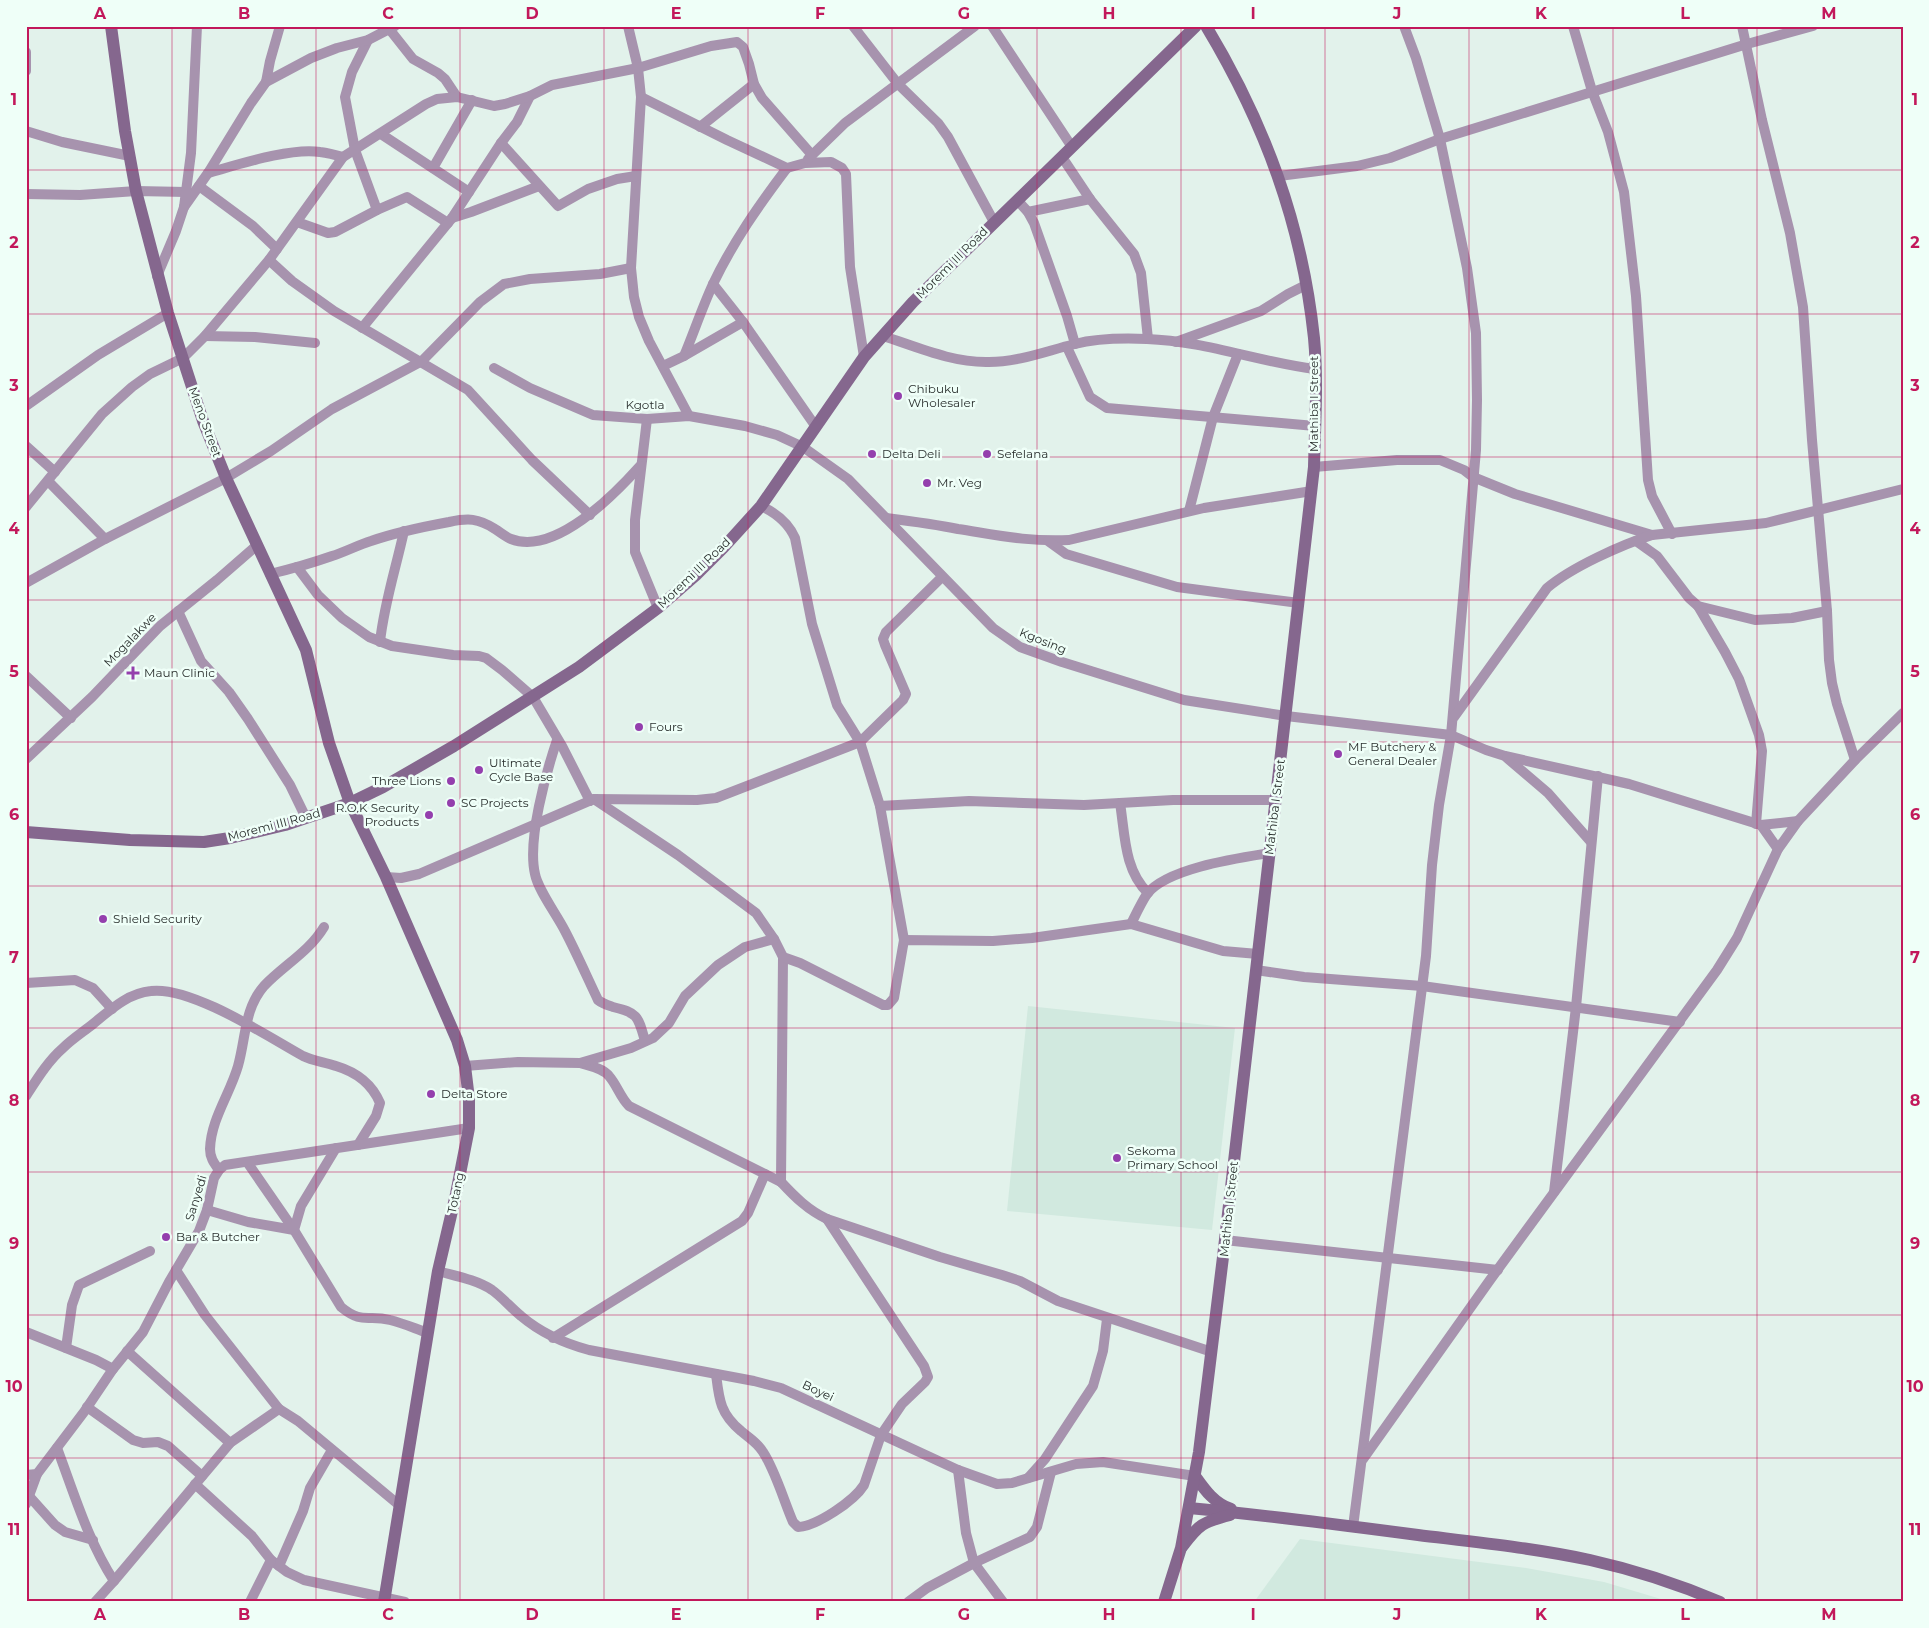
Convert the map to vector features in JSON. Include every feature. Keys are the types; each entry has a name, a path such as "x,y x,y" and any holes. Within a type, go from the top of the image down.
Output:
{"street":[{"name":"Meno Street","path":"111,26 136,191 168,312 203,421 226,478 306,650 329,743 350,803"},
{"path":"157,276 184,207 190,153 197,26"},
{"path":"184,207 266,82 271,54 280,26"},
{"path":"628,26 638,68 641,97 631,268 634,297 639,317 689,416"},
{"path":"854,26 898,84 926,110 948,137 994,222"},
{"path":"805,163 845,123 976,26"},
{"path":"992,26 1072,147"},
{"name":"Moremi III Road","path":"26,832 130,840 204,842 230,838 306,818 350,803 416,769 579,667 658,608 696,575 761,506 864,357 913,302 1196,26"},
{"name":"Mathiba I Street","path":"1164,1602 1181,1548 1189,1508 1212,1352 1314,467 1314,339 1306,285 1293,223 1279,176 1237,80 1206,26"},
{"path":"1353,1526 1363,1460 1422,986 1439,805 1454,718 1473,477 1477,400 1476,333 1467,268 1440,138 1416,58 1404,26"},
{"path":"1573,26 1592,91 1608,132 1624,192 1636,296 1648,480 1652,496 1672,534"},
{"path":"1742,26 1790,233 1803,307 1817,510 1827,612 1829,660 1837,704 1855,760"},
{"path":"1279,176 1356,166 1390,158 1440,138 1747,44 1813,26"},
{"path":"266,82 311,58 337,48 368,40 392,28 414,59 445,79 457,97"},
{"path":"368,40 352,72 345,97 355,150 377,210"},
{"path":"26,507 102,414 132,387 150,374 183,358 205,336 270,260 343,157 426,104 457,97 494,106 530,96 552,86 638,68 711,46 737,42 743,47 754,84 762,98 812,155"},
{"path":"26,52 26,71"},
{"path":"700,127 754,84"},
{"path":"362,328 450,220 517,122 530,96"},
{"path":"641,97 787,168"},
{"path":"433,168 472,100"},
{"path":"26,131 62,142 130,156"},
{"path":"381,134 469,192"},
{"path":"501,143 554,204 560,206 588,189 617,179 636,176"},
{"path":"208,173 302,151 319,151 343,157"},
{"path":"1062,157 1090,199 1134,254 1141,273 1148,339"},
{"path":"684,356 713,284 752,215 787,168 805,163 831,162 842,168 846,174 850,267 864,357"},
{"path":"199,186 253,226 277,250"},
{"path":"297,222 331,233 407,197 450,220 539,186"},
{"path":"26,194 80,195 136,191 186,192"},
{"path":"1028,212 1090,199"},
{"path":"1017,200 1028,212 1036,228 1065,310 1071,345 1090,397 1106,408 1315,426"},
{"path":"270,260 292,281 334,311 422,361 477,397 496,423 590,515"},
{"path":"26,583 105,539 226,478 271,451 332,409 422,361 480,302 504,284 530,279 600,274 631,268"},
{"path":"713,284 743,322 816,426"},
{"path":"1176,342 1261,311 1306,285"},
{"path":"26,406 98,355 168,312"},
{"path":"663,366 743,322"},
{"path":"205,336 255,337 315,343"},
{"path":"883,336 954,358 987,362 1026,358 1071,345 1094,341 1148,339 1176,342 1315,369"},
{"path":"1189,511 1213,417 1238,354"},
{"name":"Kgotla","path":"494,368 530,388 593,415 648,419 689,416 745,426 776,435 803,446"},
{"path":"648,419 640,466 635,520 635,552 658,608"},
{"path":"26,446 55,472"},
{"name":"Kgosing","path":"803,446 848,479 992,628 1020,647 1184,700 1286,716 1451,735 1504,756"},
{"path":"1314,467 1425,459 1450,463 1473,477 1516,494 1652,535"},
{"path":"270,574 404,530 466,519 479,520 511,539 523,541 538,540 573,526 590,515 618,491 640,466"},
{"path":"48,481 105,539"},
{"path":"1454,718 1547,588 1567,573 1652,535 1766,523 1903,489"},
{"path":"886,518 1008,538 1048,541 1069,540 1088,537 1189,511 1312,491"},
{"path":"761,506 773,511 783,520 791,529 795,538 812,624 837,705 860,742 880,806 904,940 894,998 888,1005 883,1005 800,963 783,957"},
{"path":"380,642 386,600 393,579 404,530"},
{"path":"1048,541 1066,554 1177,587 1299,603"},
{"path":"1636,541 1657,556 1689,598 1698,606 1739,679 1759,735 1762,751 1759,824 1778,849"},
{"name":"Mogalakwe","path":"26,759 71,718 160,626 256,546"},
{"path":"296,567 318,595 342,618 380,642 423,651 479,656 502,670 533,697 592,800 678,855 756,913 774,938 783,957 781,1182"},
{"path":"386,877 401,878 419,874 592,800 697,800 716,798 860,742 903,700 906,694 884,645 883,639 886,632 942,577"},
{"path":"1698,606 1755,620 1792,618 1827,612"},
{"path":"178,611 201,661 229,692 248,719 290,786 306,818"},
{"path":"26,676 71,718"},
{"path":"1363,1460 1498,1270 1717,970 1737,938 1778,849 1798,822 1855,760 1903,713"},
{"path":"556,740 546,770 536,825 533,853 535,877 565,931 598,1000 604,1004 630,1011 635,1015 640,1023 645,1041"},
{"path":"1504,756 1598,776 1759,824 1798,822"},
{"path":"1504,756 1548,793 1592,842"},
{"path":"1553,1195 1576,1007 1598,776"},
{"path":"880,806 969,801 1084,805 1173,800 1276,800"},
{"name":"Totang","path":"350,803 386,877 457,1040 465,1066 469,1099 469,1128 438,1271 384,1600"},
{"path":"1120,803 1130,869 1148,892"},
{"path":"1131,924 1148,892 1162,882 1198,867 1270,853"},
{"path":"904,940 993,941 1041,937 1131,924 1223,952 1258,954"},
{"path":"219,1170 212,1160 210,1150 218,1116 238,1066 252,1004 264,986 315,942 324,927"},
{"path":"580,1063 631,1048 653,1038 669,1024 686,996 718,965 745,947 774,938"},
{"path":"1256,970 1304,977 1422,986 1680,1022"},
{"path":"26,983 75,980 93,988 112,1008"},
{"path":"26,1096 39,1075 62,1048 112,1008 130,997 151,991 171,991 204,1002 308,1058 338,1066 366,1080 380,1103 376,1116 358,1145"},
{"path":"465,1066 518,1062 580,1063 600,1069 608,1075 621,1098 629,1106 781,1182 812,1211 827,1219 940,1257 1020,1281 1058,1301 1107,1319 1212,1352"},
{"name":"Sanyedi","path":"28,1500 37,1474 88,1408 113,1369 144,1332 176,1270 199,1231 207,1210 214,1178 219,1170 225,1166 247,1162 469,1128"},
{"path":"294,1230 301,1206 336,1148"},
{"path":"247,1162 294,1230 342,1308 352,1316 390,1320 428,1333"},
{"path":"553,1338 742,1221 748,1213 765,1174"},
{"path":"207,1210 248,1222 294,1230"},
{"path":"716,1374 719,1403 728,1418 741,1431 756,1441 764,1453 793,1522 798,1527 808,1526 848,1502 859,1492 864,1485 881,1435 902,1404 928,1377 926,1370 827,1219"},
{"path":"1225,1240 1498,1270"},
{"path":"66,1348 72,1305 79,1285 150,1251"},
{"path":"176,1270 205,1315 280,1409 298,1421 399,1505"},
{"name":"Boyei","path":"438,1271 483,1285 494,1291 521,1316 553,1338 588,1350 781,1388 958,1470 997,1484 1012,1483 1076,1464 1103,1462 1195,1476"},
{"path":"1027,1479 1045,1459 1093,1386 1103,1352 1107,1319"},
{"path":"26,1332 113,1369"},
{"path":"127,1351 230,1443"},
{"path":"88,1408 133,1440 158,1442 168,1446 275,1563 304,1580 384,1600 405,1602"},
{"path":"95,1602 230,1443 280,1409"},
{"path":"57,1448 93,1540 106,1569 114,1581"},
{"path":"242,1602 251,1599 275,1563 303,1511 310,1488 332,1450"},
{"path":"958,1470 966,1533 974,1562 1003,1602"},
{"path":"908,1602 927,1588 974,1562 1024,1540 1034,1533 1051,1472"},
{"path":"26,1476 37,1474"},
{"path":"1195,1476 1212,1499 1220,1506 1240,1513"},
{"path":"28,1500 66,1532 93,1540"},
{"path":"1189,1508 1353,1526 1590,1560 1661,1580 1720,1602"},
{"path":"1181,1548 1196,1529 1206,1522 1240,1513"}],"shaded area":[{"name":"Sekoma Primary School","path":"1028,1006 1235,1028 1212,1230 1007,1211"},
{"path":"1300,1539 1526,1568 1604,1582 1671,1602 1254,1602"}],"place":[{"name":"Chibuku Wholesaler","path":"898,396"},
{"name":"Delta Deli","path":"872,454"},
{"name":"Sefelana","path":"987,454"},
{"name":"Mr. Veg","path":"927,483"},
{"name":"Maun Clinic","path":"133,673"},
{"name":"Fours","path":"639,727"},
{"name":"MF Butchery & General Dealer","path":"1338,754"},
{"name":"Ultimate Cycle Base","path":"479,770"},
{"name":"Three Lions","path":"451,781"},
{"name":"SC Projects","path":"451,803"},
{"name":"R.O.K Security Products","path":"429,815"},
{"name":"Shield Security","path":"103,919"},
{"name":"Delta Store","path":"431,1094"},
{"name":"Sekoma Primary School","path":"1117,1158"},
{"name":"Bar & Butcher","path":"166,1237"}]}
